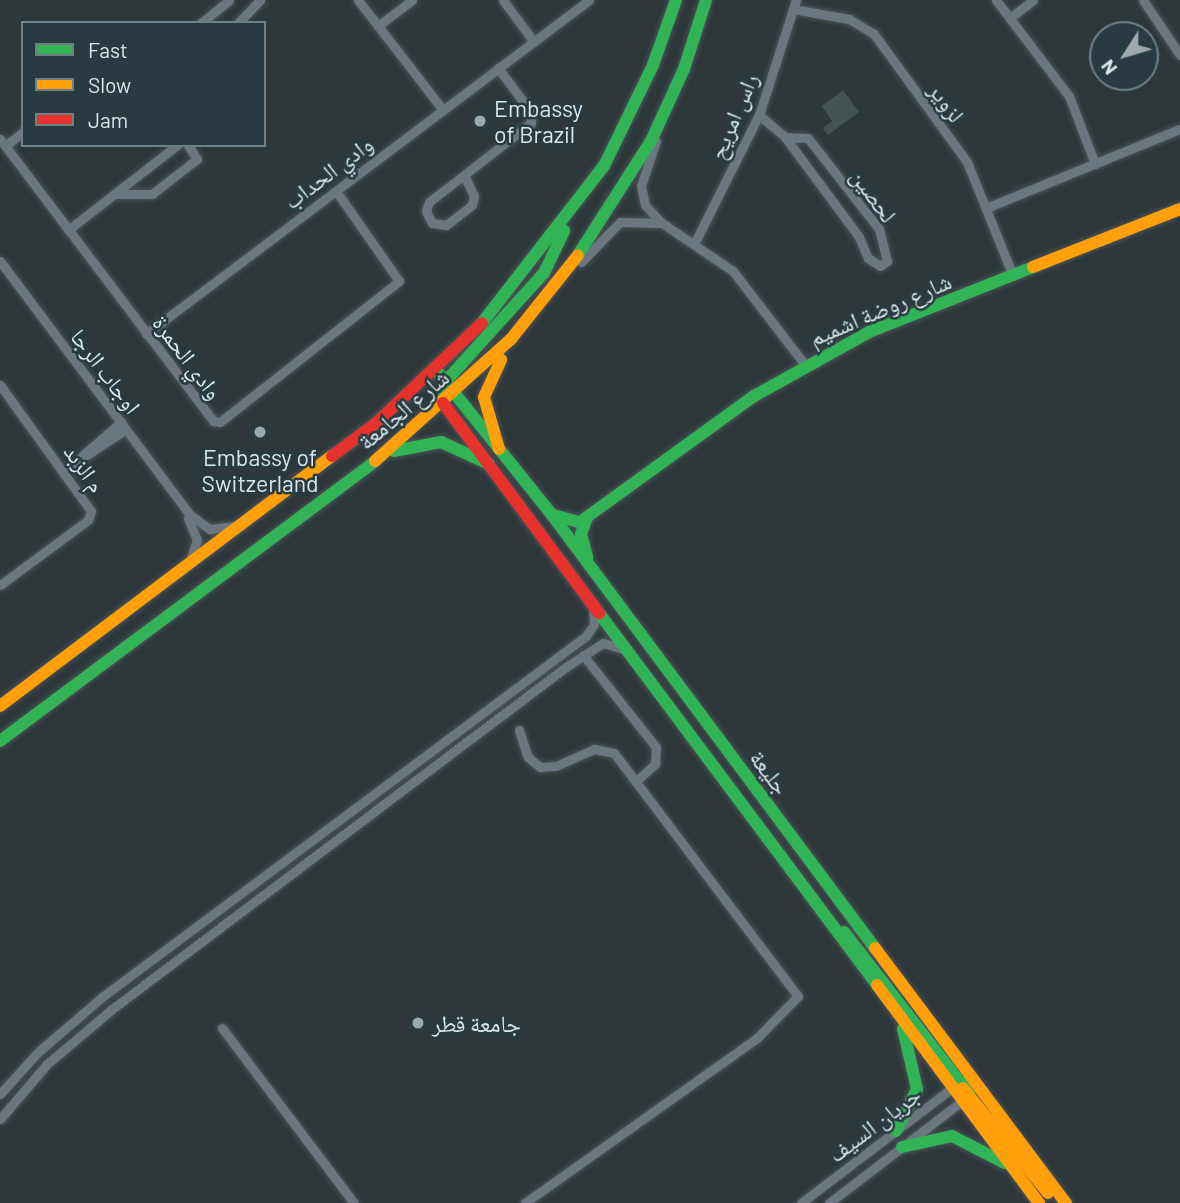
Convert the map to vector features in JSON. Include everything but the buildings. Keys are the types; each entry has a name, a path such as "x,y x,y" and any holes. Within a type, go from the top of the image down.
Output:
{"main road":[{"name":"شارع الجامعة","path":"0,706 375,424 436,370 572,214 615,144 676,0"},
{"name":"شارع الجامعة","path":"0,741 383,455 455,393 511,339 554,291 661,121 706,0"},
{"name":"شارع روضة اشميم","path":"587,518 805,365 869,332 1180,209"},
{"path":"443,403 446,381 544,273 572,214"},
{"path":"499,449 487,422 484,391 511,339"},
{"name":"جليعة","path":"436,370 591,567 961,1082"},
{"name":"جليعة","path":"443,403 896,1013 961,1082 1066,1203"},
{"path":"383,455 432,441 457,446 489,464"},
{"path":"552,515 573,523 587,518"},
{"path":"587,518 581,534 591,567"},
{"path":"834,930 849,936 1055,1203"},
{"path":"896,1013 914,1062 917,1089 896,1131"},
{"name":"جليعة","path":"971,1094 1017,1172 1040,1203"},
{"path":"902,1147 952,1136 984,1149 1017,1172"}],"street":[{"path":"203,21 229,0"},
{"path":"240,21 260,0"},
{"path":"358,0 443,110"},
{"path":"378,26 412,0"},
{"path":"503,0 534,42"},
{"path":"996,0 1069,96 1095,164"},
{"path":"1010,18 1033,0"},
{"path":"1143,0 1177,36 1180,55"},
{"name":"وادي الحداب","path":"146,334 534,42 583,2"},
{"name":"راس امريح","path":"695,242 759,115 795,4"},
{"name":"لزوير","path":"795,4 849,19 874,34 967,162 1013,276"},
{"path":"464,175 474,196 472,205 446,225 432,223 429,202 533,119 498,68"},
{"name":"لحصين","path":"759,115 785,137 859,237 868,258 880,266 887,261 879,229 808,138 785,137"},
{"path":"661,121 641,186 645,205 662,223 695,242 740,279 805,365"},
{"path":"986,208 1180,129"},
{"path":"2,143 21,133"},
{"name":"وادي الحمرة","path":"2,143 207,416 220,422 400,281 336,191"},
{"path":"68,230 174,147"},
{"path":"114,194 152,194 197,159 189,147"},
{"path":"554,291 620,222 662,223"},
{"name":"اوجاب الرجا","path":"0,261 181,504 197,540 191,559 173,577"},
{"name":"م الزبد","path":"0,385 88,503 90,517 0,585"},
{"path":"64,470 123,425"},
{"name":"اوجاب الرجا","path":"181,504 210,529 253,516"},
{"path":"0,1094 37,1053 102,997 593,628 593,604"},
{"path":"0,1119 47,1064 103,1016 570,663 603,643 629,652"},
{"path":"563,652 570,663"},
{"path":"583,654 656,747 655,764 636,781"},
{"path":"519,730 528,757 540,767 604,749 636,781 794,988 797,1000 757,1038 525,1203"},
{"path":"222,1028 354,1203"},
{"name":"جريان السيف","path":"801,1203 961,1082"},
{"name":"جريان السيف","path":"828,1203 971,1094"}],"traffic: fast":[{"path":"482,323 604,166 653,65 676,0"},
{"path":"578,255 651,141 684,69 706,0"},
{"path":"443,403 446,381 544,273 564,231"},
{"path":"553,515 580,522 754,396 869,332 1033,267"},
{"path":"436,370 552,515 875,948"},
{"path":"394,451 441,442 489,464"},
{"path":"0,741 375,461"},
{"path":"587,518 581,534 587,557"},
{"path":"599,613 877,985"},
{"path":"844,932 960,1082 978,1088"},
{"path":"896,1131 917,1089 903,1029"},
{"path":"902,1147 952,1136 1005,1163"}],"traffic: slow":[{"path":"1033,267 1180,209"},
{"path":"375,461 511,339 578,255"},
{"path":"499,449 484,397 501,360"},
{"path":"0,706 332,456"},
{"path":"875,948 1066,1203"},
{"path":"877,985 1039,1203"},
{"path":"963,1088 1048,1193"}],"traffic: jam":[{"path":"332,456 375,424 482,323"},
{"path":"443,403 599,613"}],"place":[{"name":"Embassy of Brazil","path":"480,121"},
{"name":"Embassy of Switzerland","path":"260,432"},
{"name":"جامعة قطر","path":"418,1023"}]}
